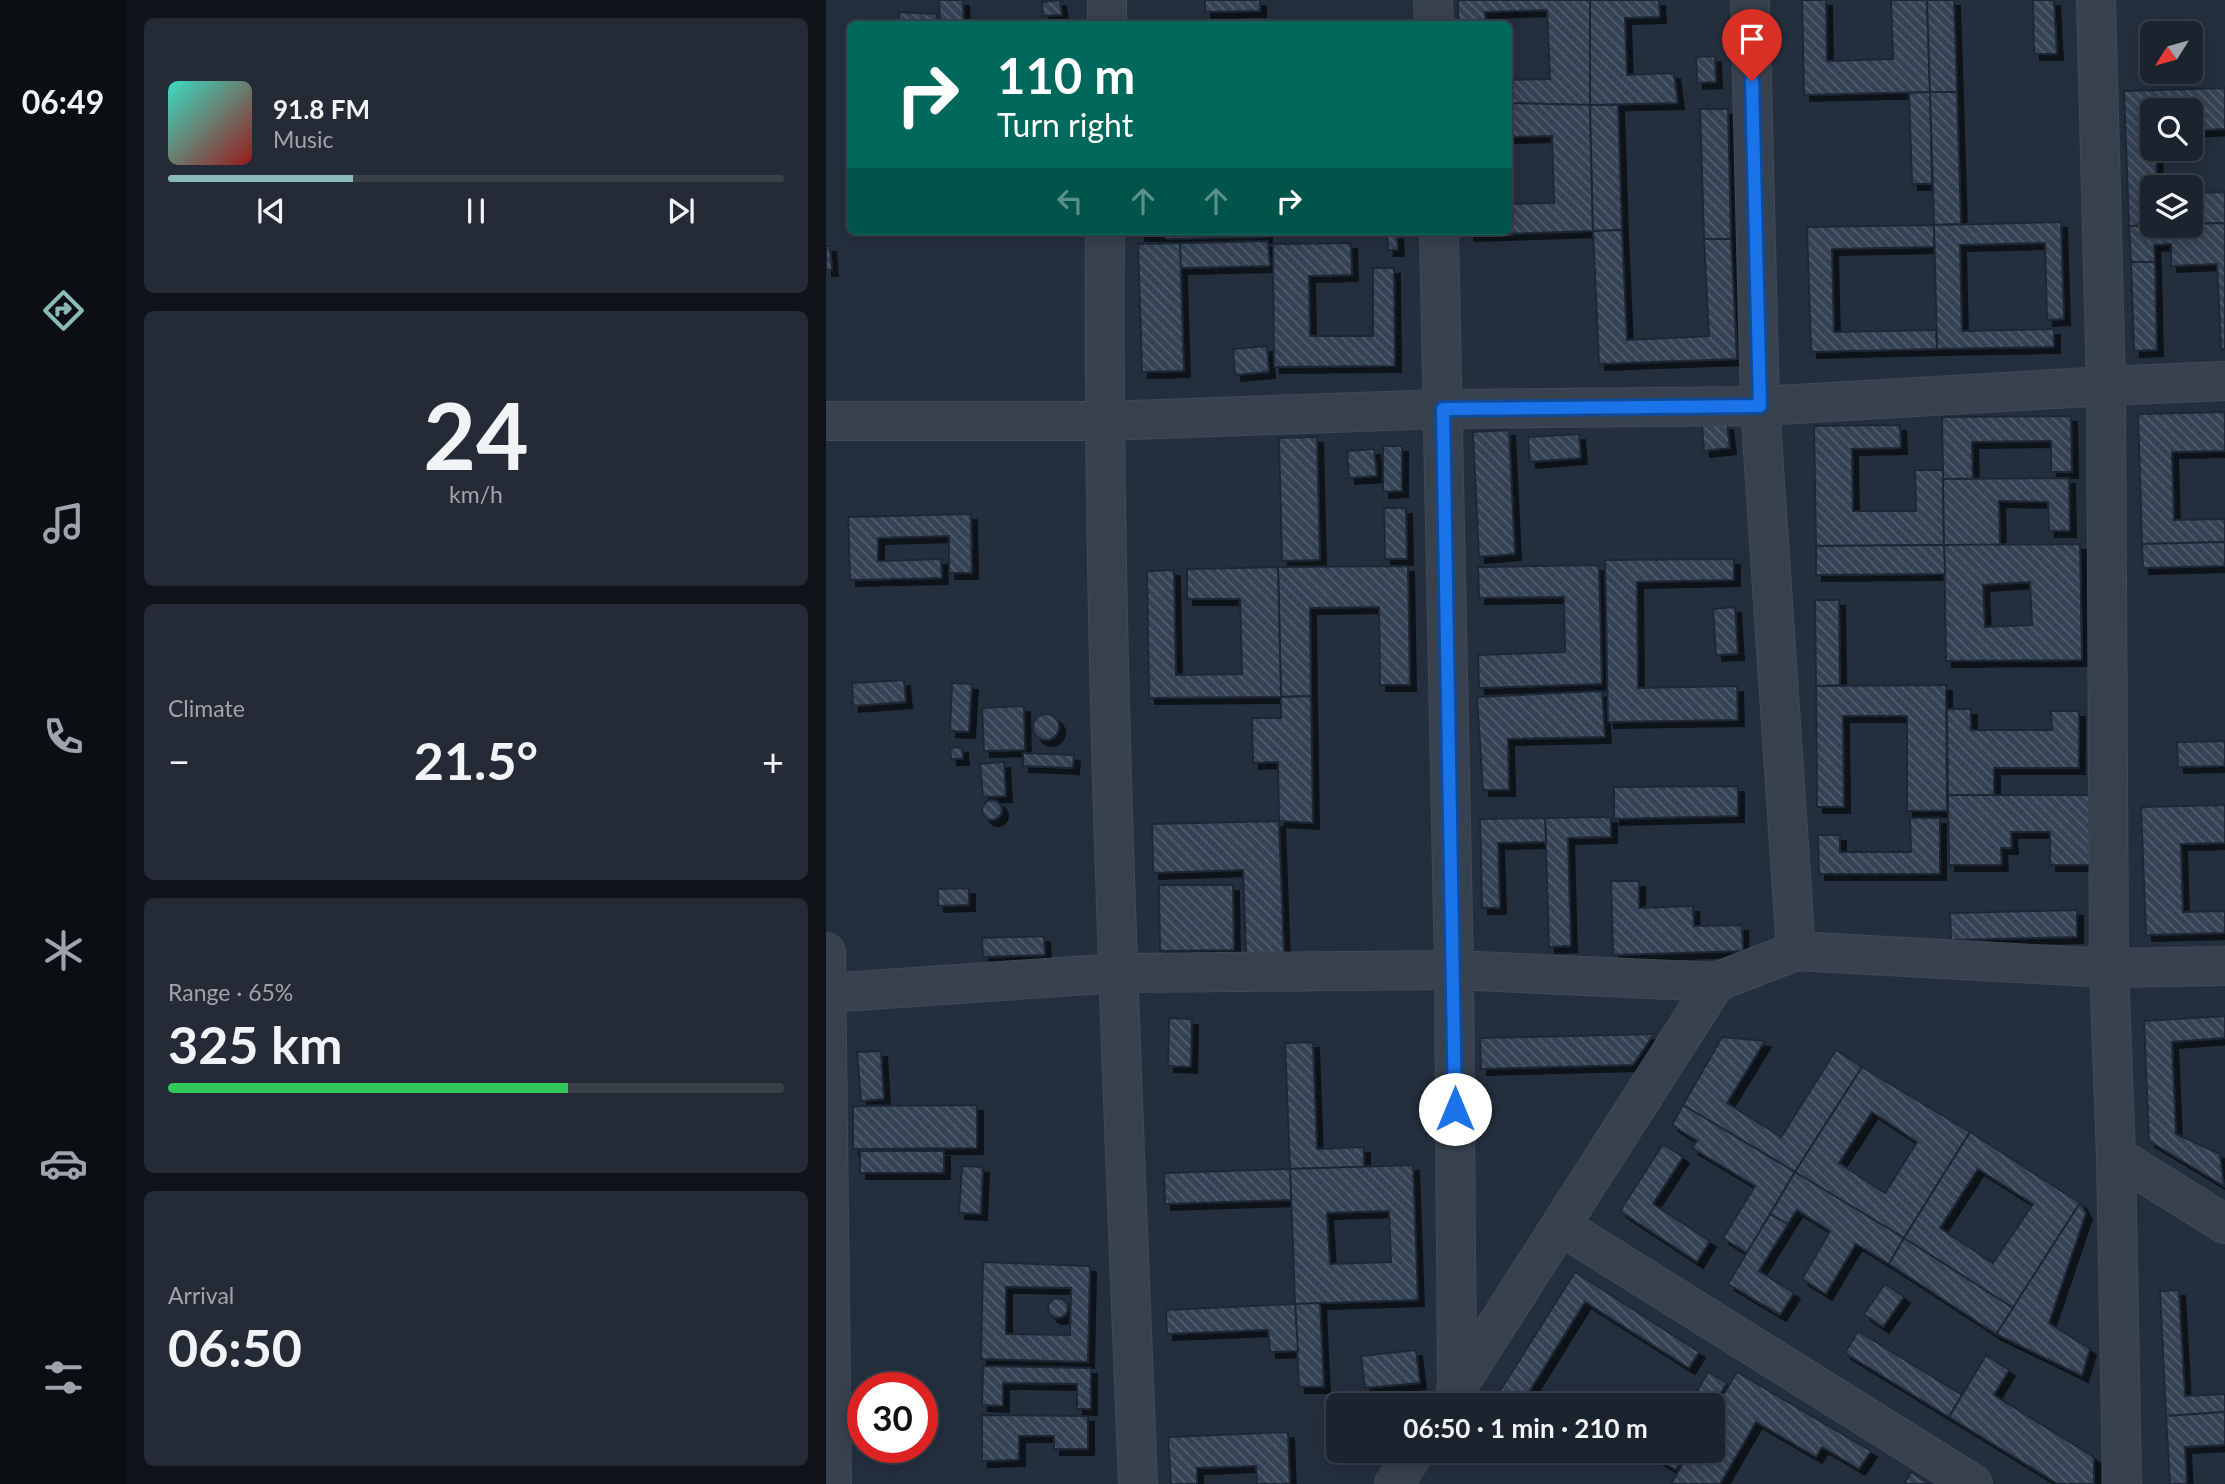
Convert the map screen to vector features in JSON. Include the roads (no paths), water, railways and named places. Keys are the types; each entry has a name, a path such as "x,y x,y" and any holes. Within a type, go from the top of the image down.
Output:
{"street":[{"path":"1107,0 1107,21"},
{"path":"1433,0 1434,21"},
{"path":"1750,0 1760,406 1796,951"},
{"path":"2096,0 2106,386 2109,968 2116,1156 2122,1484"},
{"path":"1105,235 1104,421 1118,973 1138,1484"},
{"path":"1438,235 1454,970 1451,1393"},
{"path":"826,421 1104,421 1443,409 1760,406 2225,381"},
{"path":"826,993 1118,973 1454,970 1716,982 1796,951 2109,968 2225,966"},
{"path":"826,952 832,1484"},
{"path":"1453,1393 1716,982"},
{"path":"2116,1156 2225,1224"},
{"path":"1561,1226 1973,1484"},
{"path":"1394,1484 1407,1463"}]}
